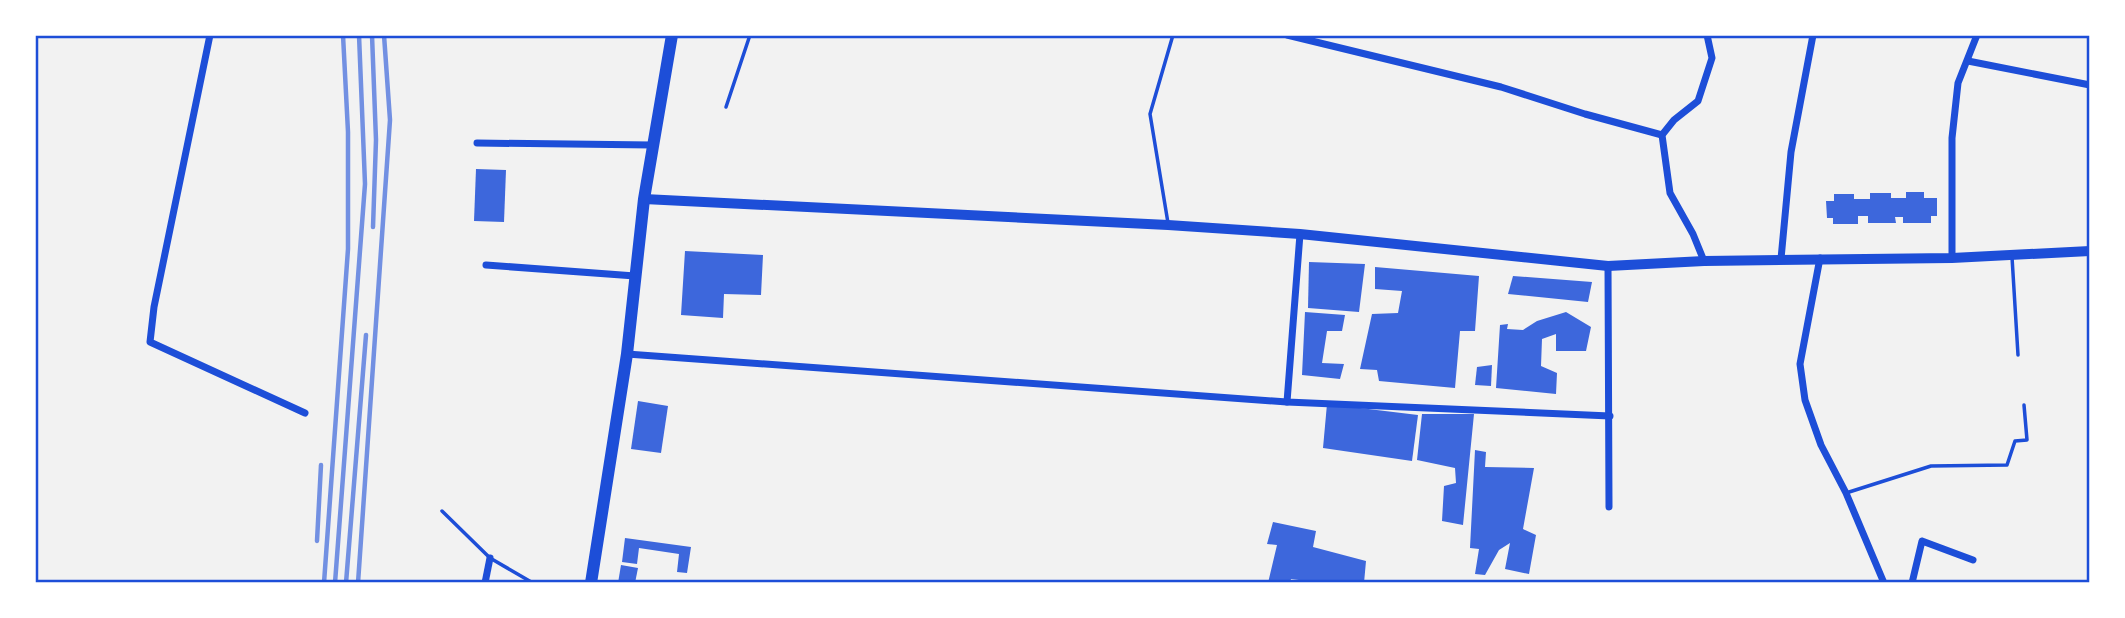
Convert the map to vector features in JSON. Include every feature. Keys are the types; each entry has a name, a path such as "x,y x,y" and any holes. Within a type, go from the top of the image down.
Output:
{"main road":[{"path":"591,583 627,354 644,199 672,35"}],"street":[{"path":"210,35 154,307 150,342 305,413"},
{"path":"1287,35 1501,87 1662,135"},
{"path":"1704,261 1693,234 1670,193 1662,135 1698,101 1712,58 1707,35"},
{"path":"1781,259 1791,152 1813,35"},
{"path":"1952,258 1952,138 1958,83 1977,35"},
{"path":"1968,61 2090,85"},
{"path":"477,143 652,145"},
{"path":"644,199 1300,234 1608,266 1820,258 1952,258 2090,251"},
{"path":"1287,401 1300,234"},
{"path":"1820,258 1800,364 1805,400 1821,445 1846,493 1884,583"},
{"path":"486,265 635,276"},
{"path":"1608,266 1609,507"},
{"path":"627,354 1287,401 1610,416"},
{"path":"1912,583 1922,541 1973,560"},
{"path":"485,583 490,558"}],"lane":[{"path":"726,107 750,35"},
{"path":"1168,225 1150,114 1173,35"},
{"path":"2012,255 2018,355"},
{"path":"1846,493 1931,466 2007,465 2015,441 2027,440 2024,405"},
{"path":"442,511 490,558 533,583"}],"building":[{"path":"476,169 506,170 504,222 474,221"},
{"path":"1906,192 1924,192 1924,198 1937,198 1937,216 1931,216 1931,223 1903,223 1903,217 1895,217 1896,223 1868,223 1868,216 1858,216 1858,224 1833,224 1833,218 1827,218 1826,201 1834,201 1834,194 1854,194 1854,199 1870,199 1870,193 1891,193 1891,198 1906,198"},
{"path":"685,251 763,255 761,295 724,294 723,318 681,315"},
{"path":"1309,262 1365,264 1359,312 1308,308"},
{"path":"1375,267 1479,276 1475,331 1460,331 1455,388 1379,381 1377,370 1360,369 1372,314 1398,313 1402,291 1375,289"},
{"path":"1513,276 1592,282 1588,302 1508,294"},
{"path":"1305,312 1345,315 1342,331 1327,331 1322,363 1344,364 1340,379 1302,375"},
{"path":"1566,312 1591,327 1586,351 1556,351 1556,334 1542,339 1541,366 1557,373 1556,394 1496,388 1500,325 1508,324 1507,329 1523,330 1537,321"},
{"path":"1492,365 1491,386 1475,385 1477,367"},
{"path":"638,401 668,406 661,453 631,449"},
{"path":"1327,404 1418,415 1412,461 1323,448"},
{"path":"1422,414 1474,414 1463,525 1442,521 1444,486 1456,483 1455,468 1417,460"},
{"path":"1475,450 1486,452 1485,467 1534,468 1523,529 1536,535 1529,574 1505,569 1510,543 1499,550 1485,575 1475,574 1479,549 1470,548"},
{"path":"1273,522 1316,531 1313,547 1366,561 1364,583 1322,583 1291,579 1290,583 1268,583 1277,545 1267,544"},
{"path":"625,538 691,547 687,573 677,572 679,554 639,548 637,564 622,562"},
{"path":"621,565 638,568 635,583 618,583"}],"railway":[{"path":"324,583 348,249 348,132 343,35"},
{"path":"335,583 365,184 359,35"},
{"path":"372,35 376,140 373,227"},
{"path":"358,583 390,120 384,35"},
{"path":"346,583 366,335"},
{"path":"317,541 321,465"}]}
